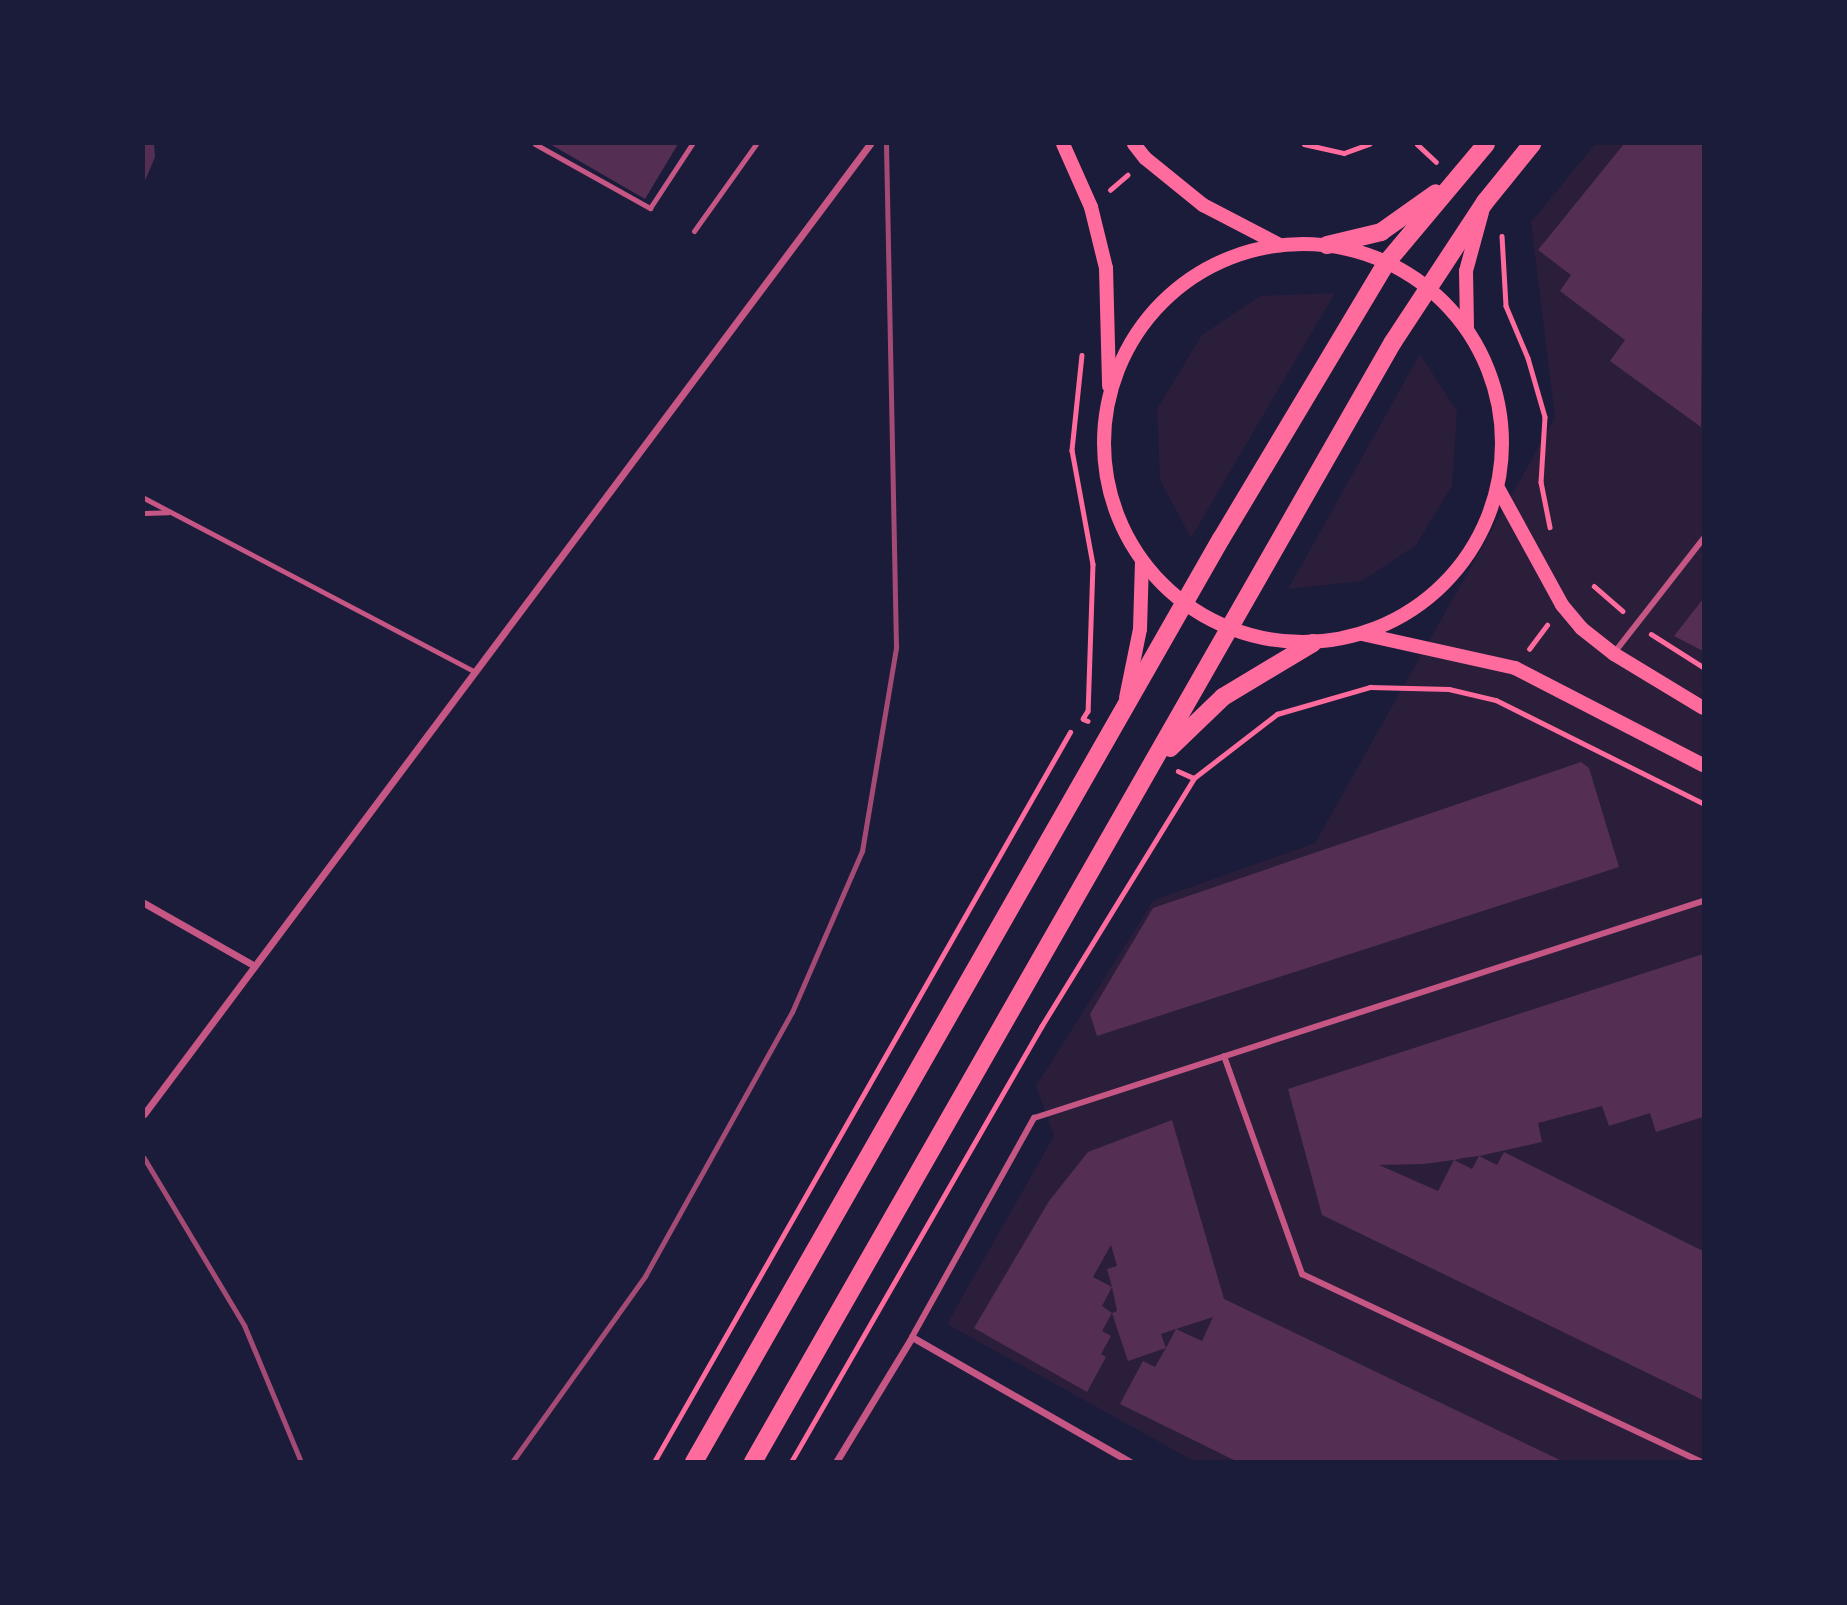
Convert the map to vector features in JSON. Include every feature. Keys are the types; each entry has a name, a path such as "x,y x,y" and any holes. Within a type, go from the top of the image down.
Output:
{"main road":[{"path":"1063,144 1091,207 1105,268 1110,400 1104,442 1109,485 1122,525 1142,561 1184,604 1228,629 1275,641 1313,643 1362,634 1409,613 1449,579 1479,537 1498,488 1500,421 1492,377 1467,327 1427,286 1387,262 1326,245"},
{"path":"1134,144 1145,158 1203,205 1280,245"},
{"path":"694,1461 1184,604 1387,262 1486,144"},
{"path":"753,1461 1427,286 1485,202 1532,144"},
{"path":"1110,400 1136,336 1184,284 1246,252 1280,245 1326,245 1381,232 1456,178"},
{"path":"1467,327 1466,271 1485,202"},
{"path":"1498,488 1562,605 1581,628 1614,654 1703,708"},
{"path":"1124,708 1140,629 1142,561"},
{"path":"1362,634 1515,668 1703,765"},
{"path":"1157,760 1223,698 1313,643"}],"street":[{"path":"144,1114 870,144"},
{"path":"1614,654 1703,539"},
{"path":"836,1461 912,1337 1034,1118 1703,901"},
{"path":"144,903 253,965"},
{"path":"1224,1056 1301,1274 1701,1461"},
{"path":"912,1337 1130,1461"}],"lane":[{"path":"534,144 650,208 692,144"},
{"path":"695,231 756,144"},
{"path":"144,498 474,671"},
{"path":"144,513 168,512"}],"path":[{"path":"1304,144 1344,153 1368,144"},
{"path":"1417,144 1439,164"},
{"path":"1091,207 1145,158"},
{"path":"1502,232 1506,306 1528,358 1545,417 1541,482 1555,536"},
{"path":"1083,340 1072,450 1093,564 1088,711 1083,719"},
{"path":"1526,654 1544,629"},
{"path":"791,1461 1041,1027 1194,778 1277,714 1370,687 1449,689 1496,700 1703,803"},
{"path":"1496,700 1500,693"},
{"path":"654,1461 937,971 1069,732"},
{"path":"1181,773 1194,778"}],"shaded area":[{"path":"1595,144 1703,144 1703,1461 1194,1461 947,1324 1054,1136 1036,1086 1154,900 1315,843 1555,418 1531,222"},
{"path":"1335,293 1191,538 1160,480 1157,409 1202,335 1260,296"},
{"path":"1420,354 1457,411 1452,486 1416,545 1362,581 1288,589"}],"building":[{"path":"144,144 154,144 155,157 144,183"},
{"path":"550,144 678,144 645,199"},
{"path":"1624,144 1703,144 1701,427 1610,361 1625,340 1560,291 1571,275 1538,250"},
{"path":"1703,599 1703,651 1674,636"},
{"path":"1581,762 1589,768 1619,867 1097,1036 1090,1014 1153,908"},
{"path":"1703,954 1703,1117 1656,1132 1650,1113 1609,1126 1602,1106 1538,1123 1542,1142 1479,1156 1497,1165 1504,1152 1703,1251 1703,1400 1322,1215 1288,1089","holes":["1479,1156 1472,1169 1454,1160","1454,1160 1438,1191 1379,1165"]},
{"path":"1172,1120 1224,1299 1564,1462 1238,1462 1120,1404 1143,1361 1155,1367 1166,1348 1128,1361 1112,1313 1102,1331 1111,1336 1101,1354 1106,1357 1087,1392 974,1328 1049,1201 1088,1152","holes":["1111,1245 1117,1266 1107,1269 1112,1287 1093,1277","1112,1287 1117,1311 1112,1313 1102,1306","1213,1317 1202,1341 1176,1329","1176,1329 1166,1348 1161,1334"]}],"railway":[{"path":"512,1462 645,1276 792,1012 862,851 896,647 886,144"},
{"path":"144,1158 244,1325 301,1462"}]}
